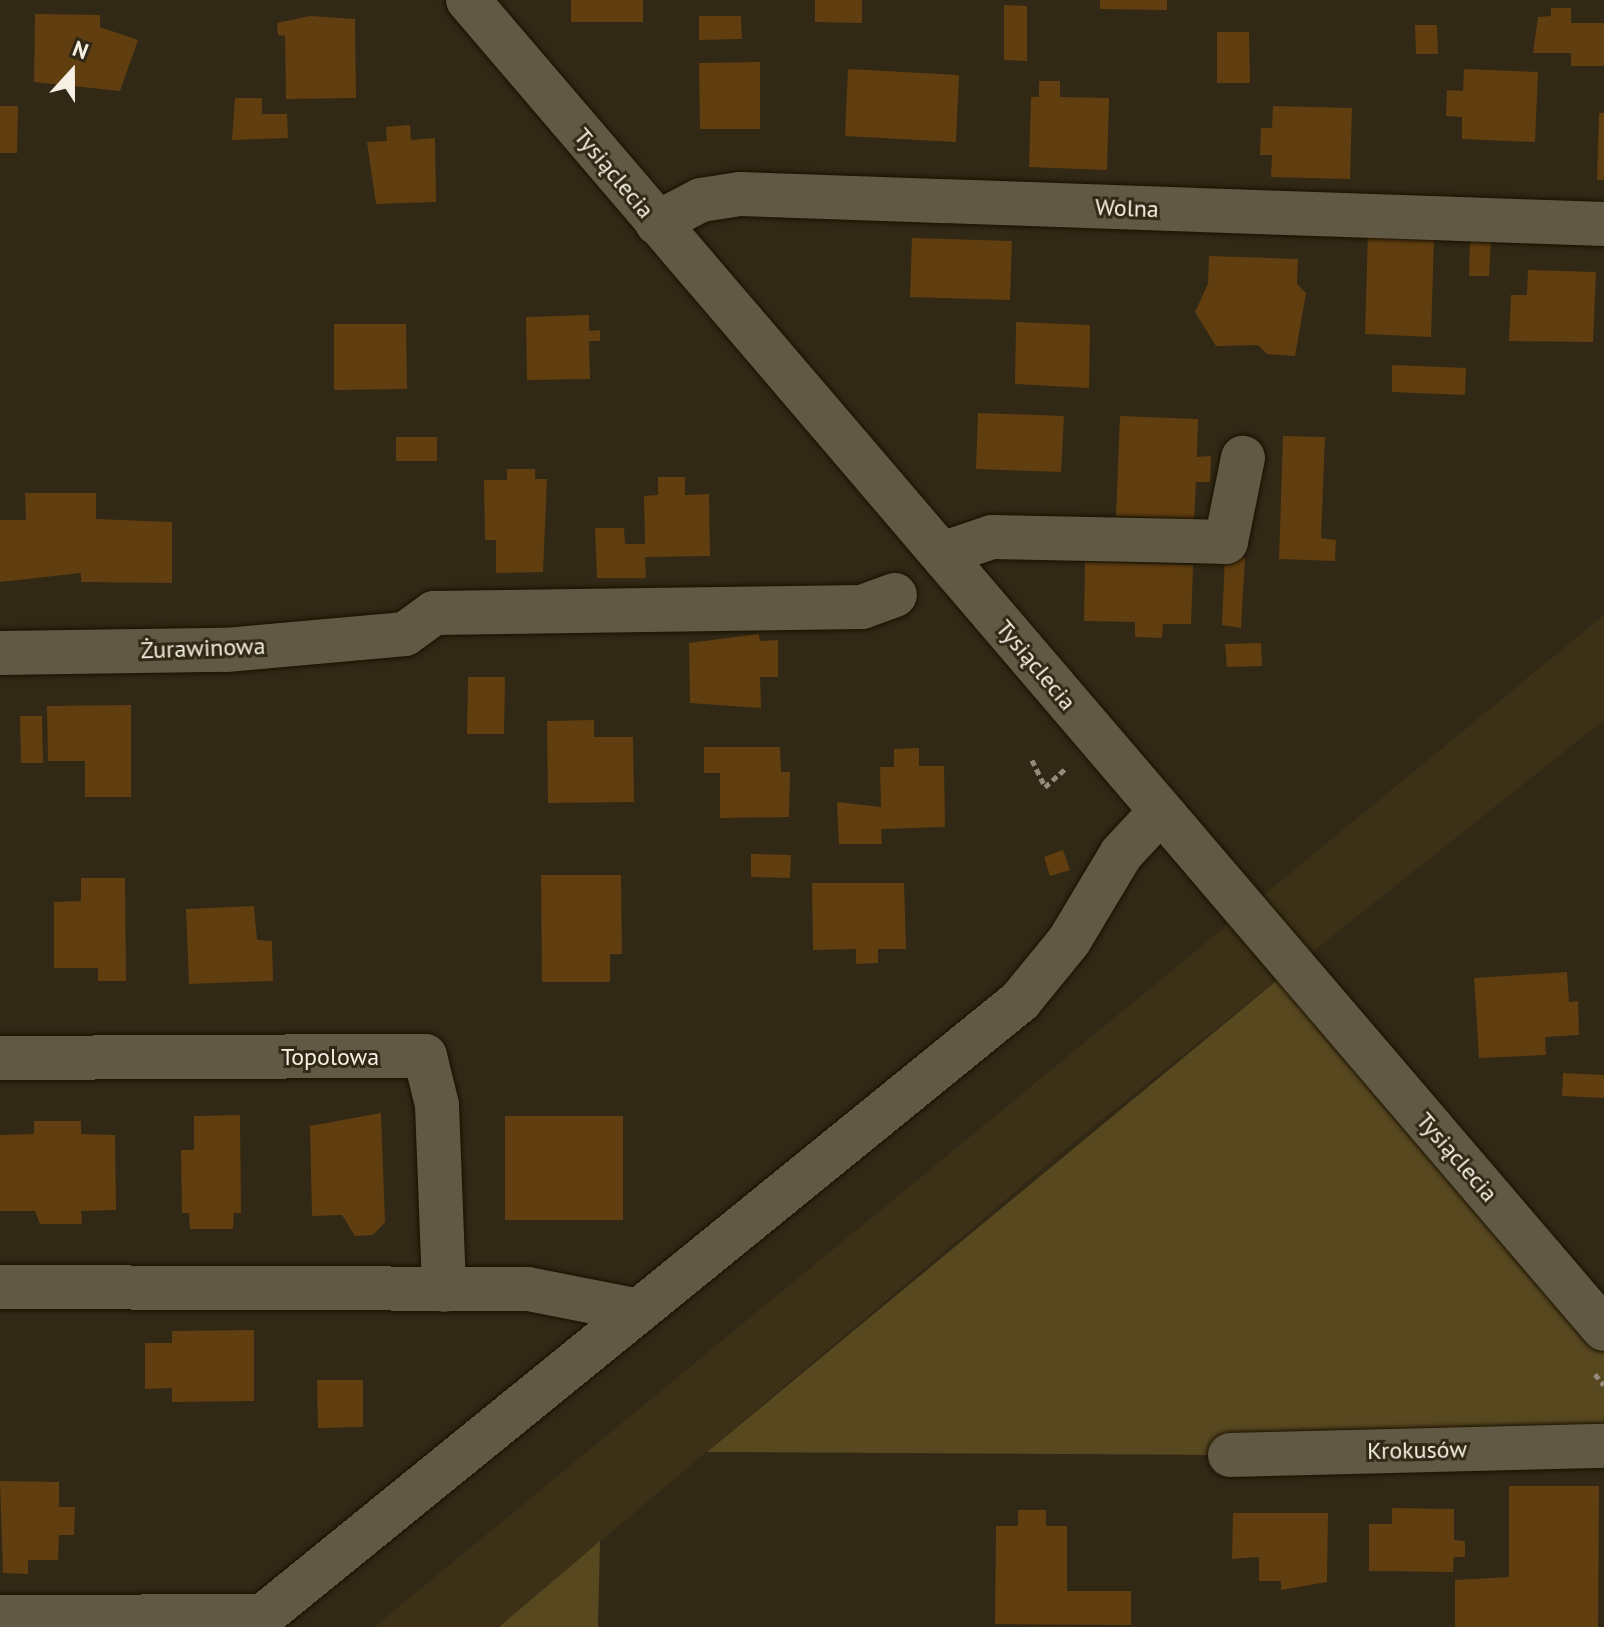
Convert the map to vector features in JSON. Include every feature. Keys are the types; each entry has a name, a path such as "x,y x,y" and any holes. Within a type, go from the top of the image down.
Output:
{"street":[{"name":"Tysiąclecia","path":"468,0 1604,1329"},
{"name":"Wolna","path":"657,223 701,200 740,194 1604,224"},
{"path":"942,554 992,537 1226,542 1243,458"},
{"name":"Żurawinowa","path":"0,653 226,650 405,634 434,613 862,607 895,595"},
{"path":"0,1617 263,1616 635,1310 1020,1001 1069,941 1121,854 1160,812"},
{"name":"Topolowa","path":"0,1058 425,1056 437,1105 444,1290"},
{"path":"0,1287 528,1289 635,1310"},
{"name":"Krokusów","path":"1230,1455 1604,1446"}],"path":[{"path":"1032,760 1045,787 1069,766"}],"shaded area":[{"path":"1604,615 1604,720 1081,1136 499,1627 374,1627"},
{"path":"1293,967 1604,1329 1604,1446 1230,1455 707,1452"},
{"path":"600,1541 598,1627 499,1627 565,1571"}],"building":[{"path":"571,0 643,0 643,22 571,22"},
{"path":"815,0 862,0 862,23 815,22"},
{"path":"1100,0 1167,0 1167,10 1100,9"},
{"path":"1004,5 1027,6 1027,61 1004,60"},
{"path":"1551,8 1571,8 1571,23 1604,23 1604,66 1571,66 1571,53 1533,53 1538,17 1551,16"},
{"path":"35,14 100,15 100,27 138,40 120,91 34,82"},
{"path":"310,16 355,19 356,98 286,99 285,36 278,35 277,23"},
{"path":"699,16 741,16 742,39 699,40"},
{"path":"1415,25 1437,25 1438,54 1416,54"},
{"path":"1217,32 1249,32 1250,83 1217,83"},
{"path":"760,62 760,129 700,129 699,63"},
{"path":"848,69 959,75 956,142 845,136"},
{"path":"1464,69 1538,72 1535,142 1462,139 1462,117 1446,116 1447,90 1463,91"},
{"path":"1039,81 1060,81 1060,97 1109,98 1107,170 1029,167 1031,97 1039,97"},
{"path":"235,98 262,98 262,114 287,114 288,138 232,140"},
{"path":"0,106 18,106 17,153 0,153"},
{"path":"1273,106 1352,108 1350,179 1271,177 1272,155 1260,155 1261,128 1272,128"},
{"path":"1599,113 1604,113 1604,180 1597,180"},
{"path":"410,125 411,140 435,138 436,202 376,204 367,142 387,141 386,127"},
{"path":"1368,234 1434,237 1431,337 1365,334"},
{"path":"912,238 1012,241 1010,300 910,297"},
{"path":"1470,238 1491,239 1489,276 1469,276"},
{"path":"1209,256 1298,259 1297,284 1306,293 1295,356 1267,354 1258,345 1216,346 1195,312 1208,284"},
{"path":"1528,270 1596,272 1593,342 1509,341 1511,295 1527,295"},
{"path":"589,315 589,331 600,330 600,341 589,341 590,379 527,380 526,317"},
{"path":"1016,322 1090,325 1089,388 1015,384"},
{"path":"334,324 406,324 407,389 334,390"},
{"path":"1392,365 1466,368 1465,395 1392,392"},
{"path":"978,413 1064,416 1061,472 976,469"},
{"path":"1120,416 1198,419 1197,457 1211,456 1210,482 1196,482 1194,519 1116,516"},
{"path":"1283,436 1325,437 1321,538 1336,540 1335,561 1279,559"},
{"path":"396,437 437,437 437,461 396,461"},
{"path":"507,469 535,469 535,479 547,479 543,572 496,573 496,540 485,540 484,480 507,480"},
{"path":"658,477 685,477 685,495 709,494 710,556 645,557 646,578 597,578 595,528 624,528 625,544 645,544 644,496 658,495"},
{"path":"25,493 96,493 96,519 172,522 172,583 81,582 81,573 0,582 0,520 26,520"},
{"path":"1225,557 1245,558 1241,628 1222,625"},
{"path":"1085,562 1193,565 1191,624 1163,624 1162,638 1135,637 1135,622 1084,621"},
{"path":"759,634 760,641 778,640 778,677 760,677 761,708 690,703 689,643"},
{"path":"1261,643 1262,666 1227,667 1225,644"},
{"path":"468,677 505,677 504,734 467,734"},
{"path":"131,705 131,797 85,797 85,761 48,761 47,706"},
{"path":"20,716 42,716 43,763 21,763"},
{"path":"594,720 594,737 633,737 634,802 548,803 547,721"},
{"path":"704,747 780,747 781,772 790,772 789,817 720,818 720,773 704,773"},
{"path":"919,748 919,766 944,766 945,827 881,829 882,844 839,844 837,802 881,807 880,767 894,767 894,749"},
{"path":"1063,850 1070,870 1050,876 1044,857"},
{"path":"751,854 791,855 790,878 751,877"},
{"path":"541,875 621,875 622,954 610,954 610,982 542,982"},
{"path":"81,878 125,878 126,981 98,981 98,968 54,968 54,902 81,901"},
{"path":"812,883 904,883 906,949 878,949 878,963 856,964 856,949 813,950"},
{"path":"254,906 257,940 272,941 273,981 189,984 186,909"},
{"path":"1567,972 1569,1002 1578,1001 1579,1035 1545,1037 1546,1055 1479,1058 1474,978"},
{"path":"1563,1073 1604,1075 1604,1098 1562,1096"},
{"path":"381,1113 385,1222 373,1235 355,1236 342,1215 312,1216 310,1126"},
{"path":"240,1115 241,1213 234,1213 233,1229 190,1229 189,1213 182,1213 181,1150 194,1150 194,1116"},
{"path":"505,1116 623,1116 623,1220 505,1220"},
{"path":"34,1121 81,1121 81,1134 115,1135 116,1210 81,1211 82,1224 40,1224 35,1211 0,1211 0,1135 34,1134"},
{"path":"254,1330 254,1401 172,1402 172,1388 145,1389 145,1343 172,1343 172,1331"},
{"path":"317,1380 363,1380 363,1427 318,1428"},
{"path":"0,1481 59,1482 59,1507 75,1507 74,1535 59,1535 58,1560 28,1560 28,1574 3,1573"},
{"path":"1509,1486 1599,1486 1598,1627 1455,1627 1455,1580 1509,1577"},
{"path":"1392,1508 1454,1509 1454,1540 1465,1541 1465,1557 1454,1557 1453,1572 1369,1571 1369,1524 1392,1524"},
{"path":"1018,1510 1046,1510 1046,1526 1067,1526 1067,1591 1131,1591 1131,1625 995,1624 996,1526 1018,1526"},
{"path":"1233,1513 1328,1513 1327,1582 1281,1590 1281,1581 1259,1581 1259,1557 1232,1559"}]}
